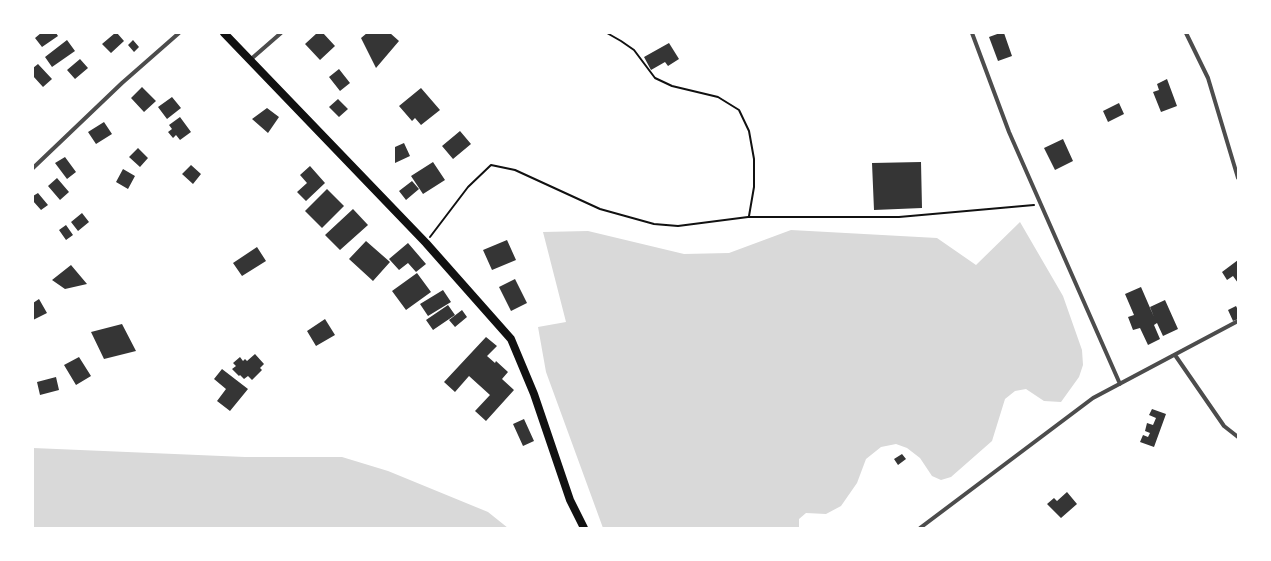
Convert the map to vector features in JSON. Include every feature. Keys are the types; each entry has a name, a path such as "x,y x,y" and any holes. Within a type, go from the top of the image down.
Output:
{"highway":[{"path":"224,33 426,243 511,339 534,394 570,500 584,528"}],"street":[{"path":"33,168 122,83 180,33"},
{"path":"250,60 281,33"},
{"path":"972,33 1009,132 1120,384"},
{"path":"1186,33 1208,78 1238,178"},
{"path":"920,528 1093,398 1238,321"},
{"path":"1175,355 1224,426 1238,437"}],"path":[{"path":"607,33 622,41 634,50 655,78 672,86 718,97 739,110 749,131 754,159 754,186 748,217"},
{"path":"426,243 468,187 491,165 515,170 600,210 654,224 678,226 748,217 899,217 1041,204"}],"shaded area":[{"path":"1020,222 1063,296 1082,350 1083,365 1079,377 1061,402 1044,401 1026,389 1015,391 1005,399 992,441 951,477 941,480 932,476 920,458 907,448 896,444 881,447 866,459 857,483 841,506 826,514 806,513 799,519 799,528 603,528 546,372 538,327 566,322 543,232 588,231 684,254 729,253 791,230 937,238 976,265"},
{"path":"33,448 245,457 342,457 388,471 488,512 508,528 33,528"}],"building":[{"path":"41,33 56,33 58,36 42,47 35,38"},
{"path":"117,33 124,41 111,53 102,44"},
{"path":"317,33 323,33 335,46 320,60 305,44"},
{"path":"367,33 390,33 399,41 376,68 361,38"},
{"path":"1004,33 1012,56 998,61 989,37"},
{"path":"67,40 75,51 52,67 45,57"},
{"path":"133,40 139,47 134,52 128,45"},
{"path":"669,43 679,59 668,66 665,62 651,70 644,57"},
{"path":"80,59 88,68 75,79 67,70"},
{"path":"38,64 52,79 43,87 33,76 33,68"},
{"path":"339,69 350,83 340,91 329,77"},
{"path":"1167,79 1177,106 1161,112 1153,92 1159,90 1157,84"},
{"path":"142,87 156,101 144,112 131,98"},
{"path":"421,88 440,110 421,125 415,118 412,121 399,106"},
{"path":"172,97 181,108 167,119 158,107"},
{"path":"338,99 348,109 339,117 329,107"},
{"path":"1119,103 1124,114 1108,122 1103,111"},
{"path":"267,108 279,117 268,133 252,119"},
{"path":"180,117 191,132 180,140 176,135 173,138 168,132 172,129 169,125"},
{"path":"104,122 112,134 96,144 88,132"},
{"path":"460,131 471,144 453,159 442,146"},
{"path":"1063,139 1073,161 1055,170 1044,148"},
{"path":"404,143 410,156 395,163 395,147"},
{"path":"138,148 148,158 140,167 129,157"},
{"path":"65,157 76,172 67,179 55,163"},
{"path":"433,162 445,180 423,194 411,176"},
{"path":"921,162 922,208 874,210 872,163"},
{"path":"191,165 201,174 193,184 182,174"},
{"path":"310,166 325,183 306,201 297,192 307,183 300,175"},
{"path":"123,169 135,176 128,189 116,182"},
{"path":"57,178 69,192 60,200 48,186"},
{"path":"412,181 419,189 406,200 399,191"},
{"path":"327,189 344,206 322,228 305,211"},
{"path":"38,193 48,205 41,210 33,201 33,196"},
{"path":"353,209 368,225 340,250 325,235"},
{"path":"82,213 89,222 78,231 71,222"},
{"path":"66,225 73,235 66,240 59,230"},
{"path":"507,240 516,260 492,270 483,250"},
{"path":"366,241 390,262 373,281 349,259"},
{"path":"408,243 426,264 416,272 408,263 399,270 389,259"},
{"path":"257,247 266,261 242,276 233,263"},
{"path":"1238,260 1238,283 1233,276 1227,280 1222,272"},
{"path":"71,265 87,284 65,289 52,280"},
{"path":"417,273 431,292 406,310 392,291"},
{"path":"515,279 527,303 511,311 499,287"},
{"path":"1141,287 1154,317 1150,307 1165,300 1178,329 1163,336 1157,323 1154,325 1160,339 1148,345 1140,328 1133,330 1128,317 1134,315 1125,294"},
{"path":"443,290 451,302 428,316 420,304"},
{"path":"39,299 47,313 33,320 33,303"},
{"path":"448,305 455,315 433,330 426,320"},
{"path":"1236,306 1238,310 1238,319 1233,321 1228,310"},
{"path":"462,310 467,317 455,327 449,320"},
{"path":"325,319 335,335 316,346 307,331"},
{"path":"122,324 136,351 104,359 91,332"},
{"path":"486,337 497,346 487,356 495,363 496,361 508,372 502,379 514,390 486,421 475,411 490,395 469,376 455,392 444,382"},
{"path":"255,354 264,364 260,368 262,370 252,380 248,376 244,379 232,369 236,366 233,363 240,357 243,361 245,359 247,361"},
{"path":"79,357 91,376 76,385 64,365"},
{"path":"222,369 248,389 230,411 217,401 226,389 214,379"},
{"path":"56,377 59,390 40,395 37,382"},
{"path":"1152,409 1166,414 1154,447 1140,442 1143,435 1148,437 1150,433 1145,431 1147,423 1153,425 1156,418 1149,415"},
{"path":"524,419 534,441 523,446 513,424"},
{"path":"902,454 906,459 898,465 894,459"},
{"path":"1067,492 1077,504 1061,518 1047,504 1054,498 1057,501"}]}
